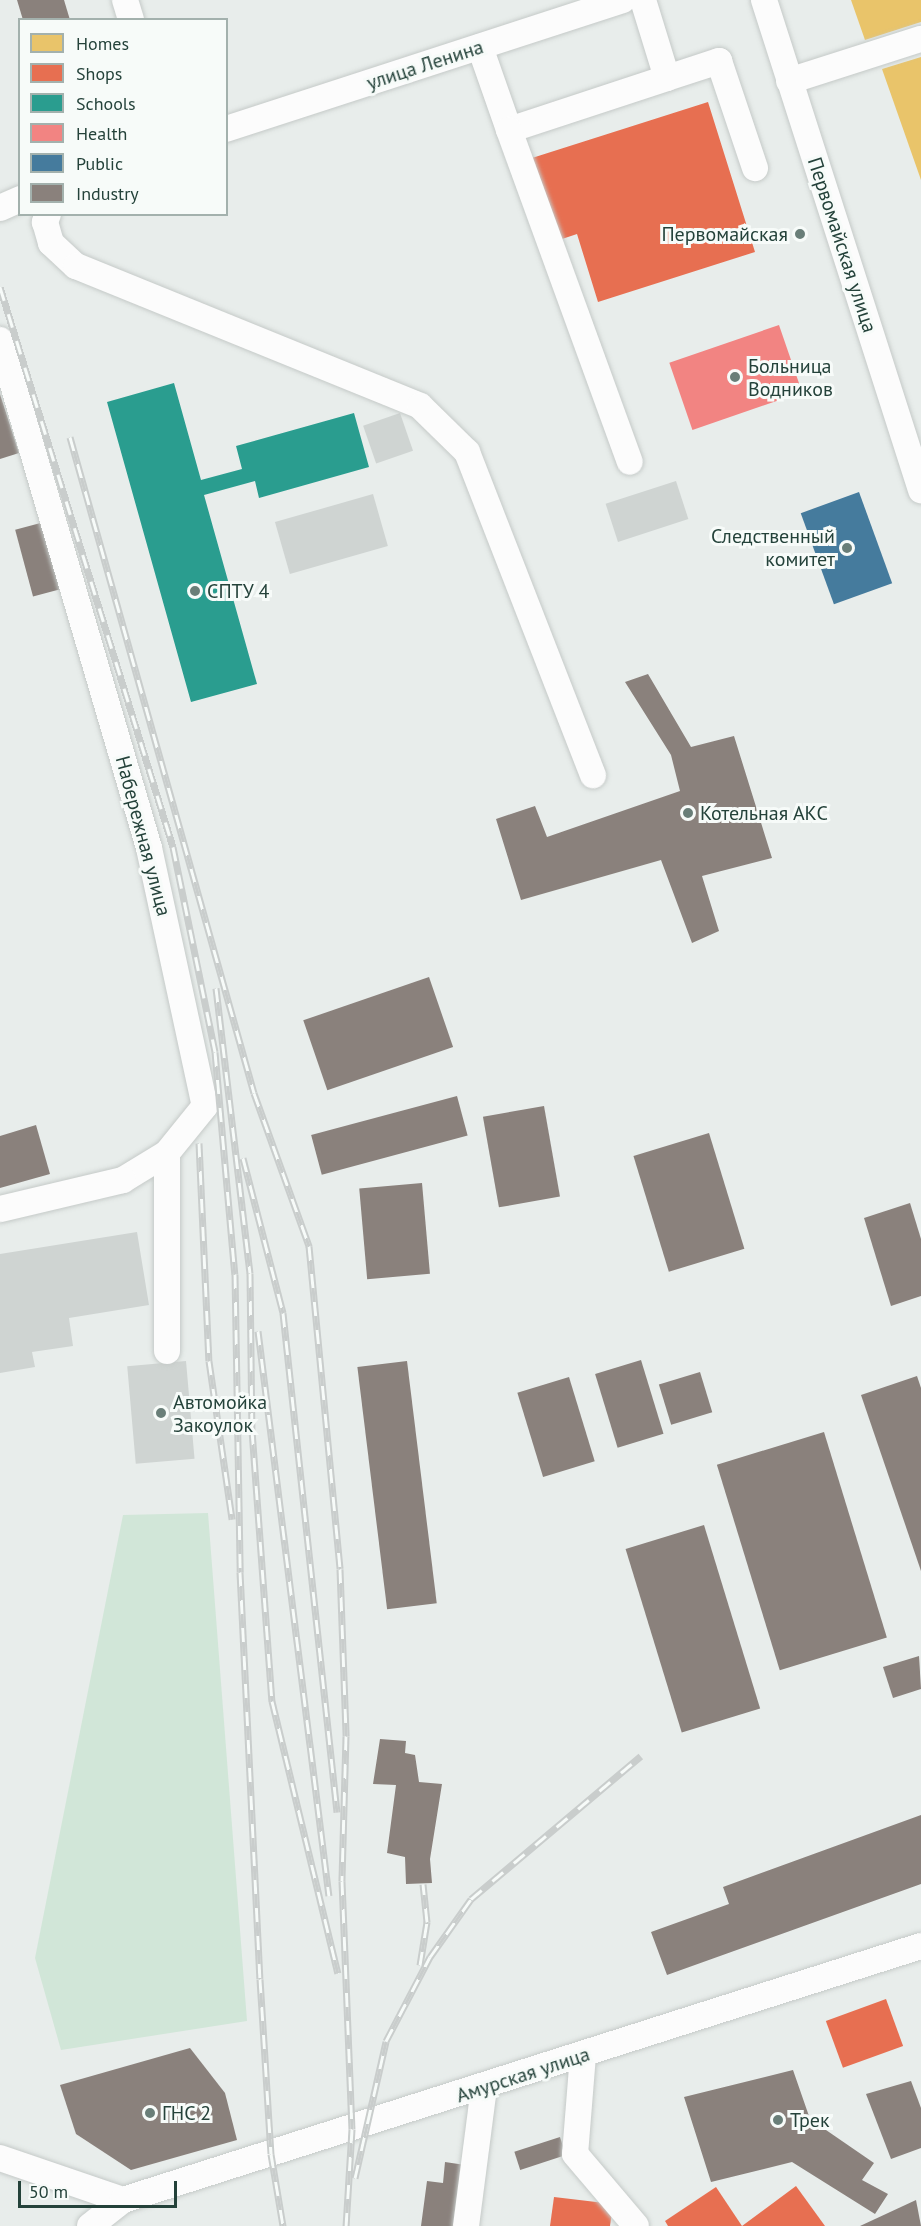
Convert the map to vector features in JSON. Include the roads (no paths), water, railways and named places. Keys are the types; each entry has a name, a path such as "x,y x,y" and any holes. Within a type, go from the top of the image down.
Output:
{"street":[{"path":"125,0 130,18"},
{"name":"улица Ленина","path":"228,128 623,0"},
{"path":"643,0 667,78"},
{"name":"Первомайская улица","path":"764,0 921,490"},
{"path":"789,81 921,39"},
{"path":"480,47 630,462"},
{"path":"509,130 719,61 755,168"},
{"path":"0,208 18,200"},
{"path":"47,216 45,222 51,243 76,266 420,406 467,452 593,776"},
{"name":"Набережная улица","path":"0,340 149,848 195,1048 205,1106 167,1153 123,1180 0,1209"},
{"path":"167,1153 167,1351"},
{"name":"Амурская улица","path":"123,2200 484,2088 921,1946"},
{"path":"583,2055 575,2154 636,2226"},
{"path":"466,2226 484,2088"},
{"path":"0,2158 123,2200"},
{"path":"90,2226 123,2200"}],"railway":[{"path":"0,287 173,847 215,1052 235,1274 240,1572 260,1979 271,2154 283,2226"},
{"path":"70,437 254,1093 309,1246 340,1569 346,1736 342,1881 352,2129 346,2226"},
{"path":"216,988 250,1273 252,1430 272,1701 338,1973"},
{"path":"199,1143 209,1361 232,1519"},
{"path":"243,1158 283,1313 337,1812"},
{"path":"258,1331 329,1896"},
{"path":"355,2178 386,2041 430,1957 471,1899 641,1756"},
{"path":"420,1965 427,1922 423,1884"}],"place":[{"name":"Первомайская","path":"800,234"},
{"name":"Больница Водников","path":"735,377"},
{"name":"Следственный комитет","path":"847,548"},
{"name":"СПТУ 4","path":"195,591"},
{"name":"Котельная АКС","path":"688,813"},
{"name":"Автомойка Закоулок","path":"161,1413"},
{"name":"ГНС 2","path":"150,2113"},
{"name":"Трек","path":"778,2120"}]}
